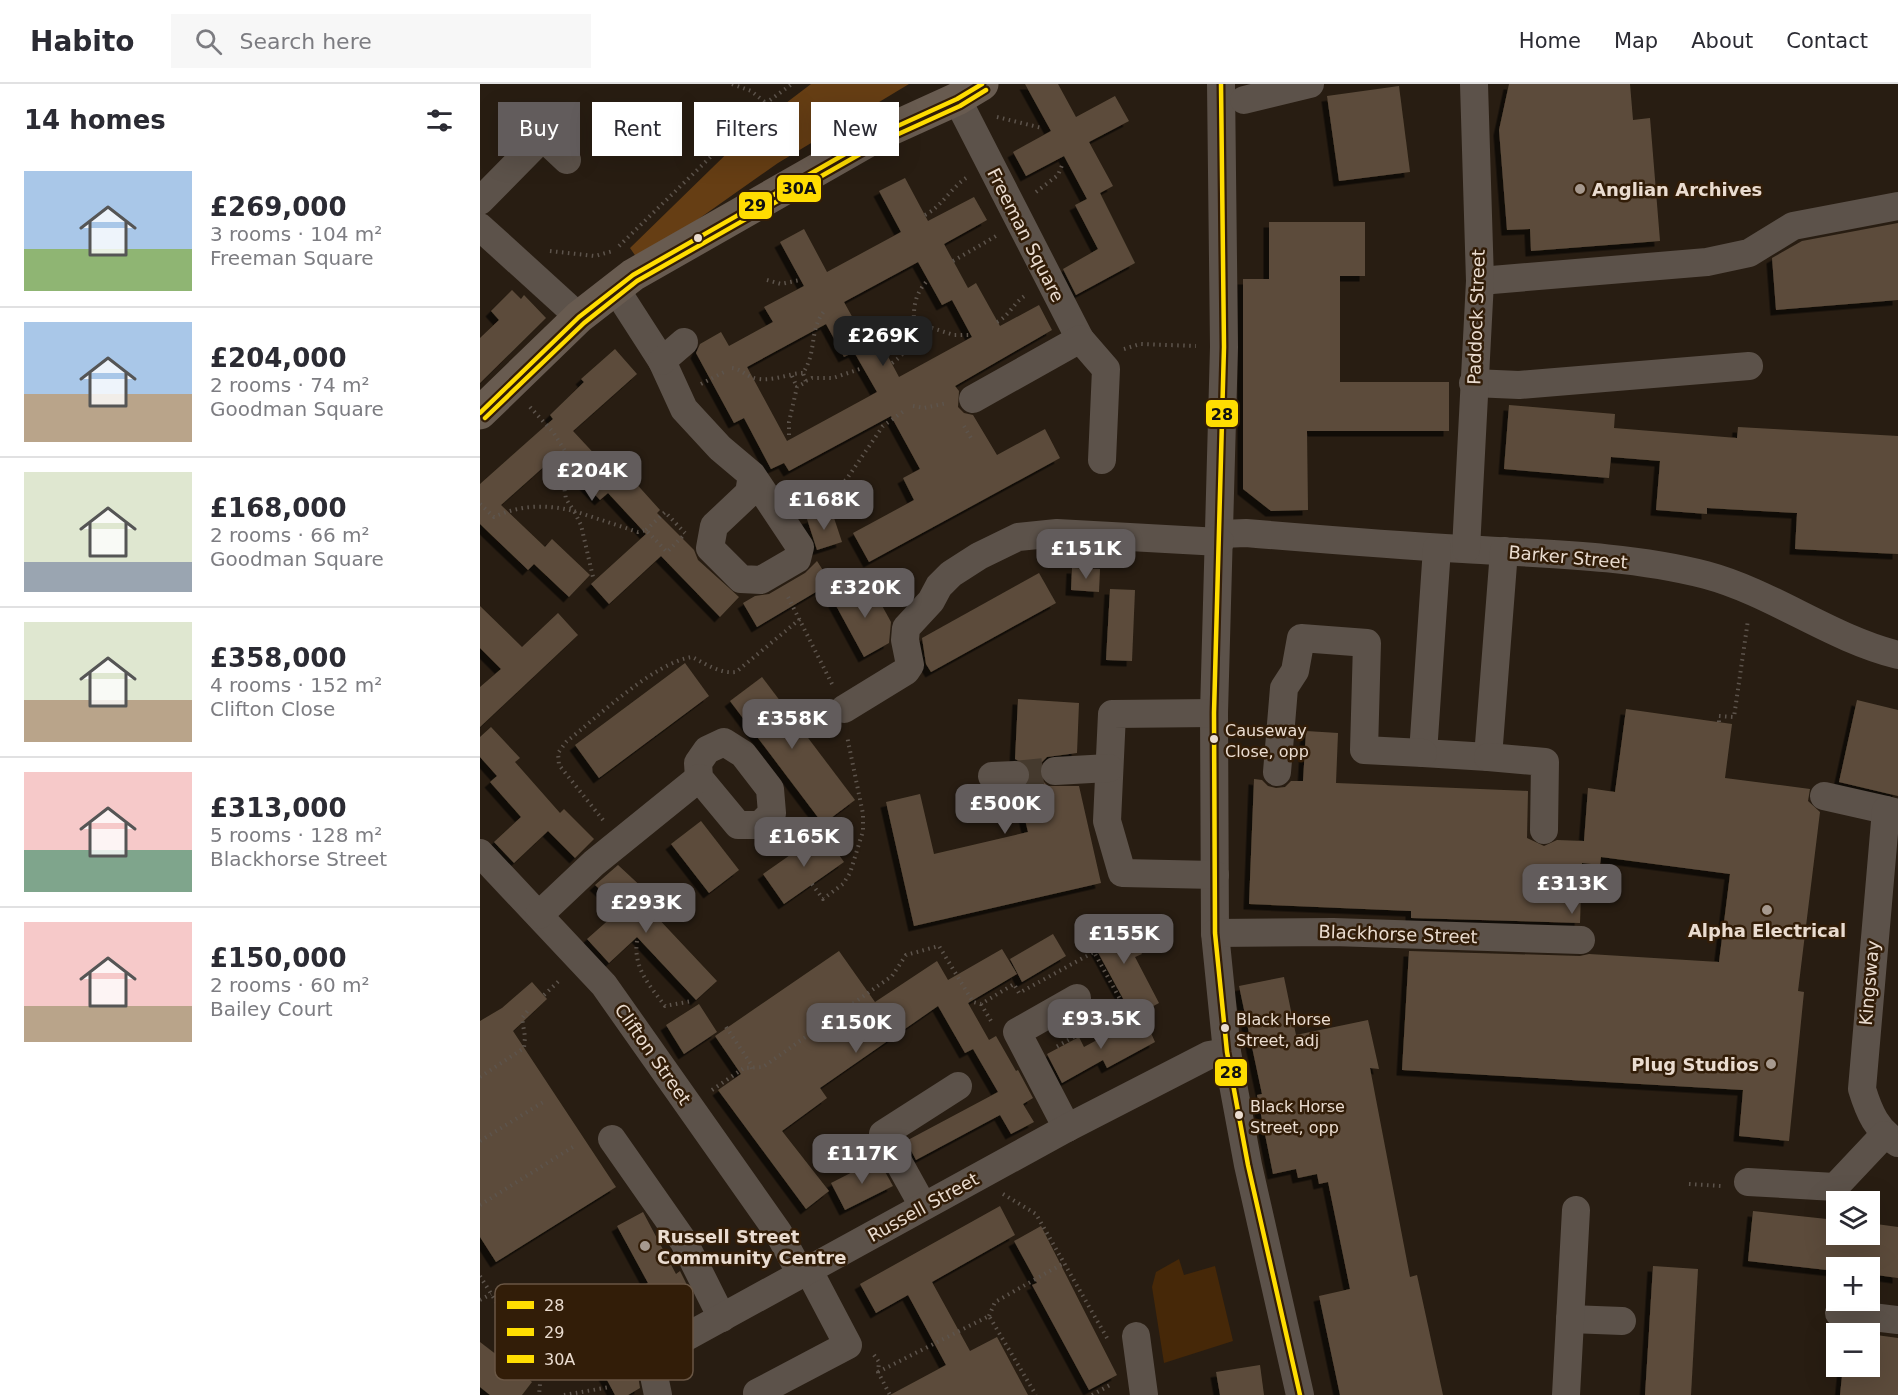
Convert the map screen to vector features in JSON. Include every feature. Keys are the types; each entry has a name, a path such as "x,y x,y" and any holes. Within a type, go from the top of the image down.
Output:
{"main road":[{"path":"480,413 579,317 633,275 795,180 880,134 969,100"}],"street":[{"path":"1300,1395 1248,1165 1227,1052 1215,933 1214,713 1232,92 1310,84"},
{"name":"Paddock Street","path":"1466,549 1480,281 1474,84"},
{"name":"Freeman Square","path":"969,100 990,165 1080,339 1106,369"},
{"path":"480,201 538,133 567,160"},
{"path":"1480,281 1707,262 1749,253 1793,225 1893,206"},
{"path":"480,227 579,317"},
{"path":"615,288 662,361 684,409 720,448 752,474 800,547 797,559 761,580 741,579 699,534 714,526 749,493 752,474"},
{"path":"973,399 1080,339"},
{"path":"662,361 684,342"},
{"path":"1473,383 1519,385 1749,366"},
{"path":"1102,460 1106,369"},
{"name":"Barker Street","path":"844,709 906,671 910,665 905,640 906,628 932,601 939,586 951,574 979,556 1018,537 1057,533 1220,538 1246,533 1504,551 1674,568 1708,576 1751,592 1849,640 1898,656"},
{"path":"1423,753 1437,548"},
{"path":"1488,757 1504,551"},
{"path":"1277,772 1284,688 1295,671 1301,638 1367,643 1364,750 1545,762 1544,830"},
{"path":"1214,713 1112,714 1107,821 1122,873 1215,875"},
{"path":"1055,771 1109,768"},
{"path":"539,915 620,841 699,778"},
{"name":"Kingsway","path":"1824,796 1892,812 1862,1089 1868,1111 1891,1139"},
{"name":"Clifton Street","path":"480,853 604,986 778,1232 848,1345 757,1393"},
{"name":"Blackhorse Street","path":"1215,933 1334,932 1581,940"},
{"path":"1067,1128 1017,1032 1077,998"},
{"name":"Russell Street","path":"693,1334 1067,1128 1209,1055 1227,1052"},
{"path":"923,1206 883,1134 958,1086"},
{"path":"612,1139 684,1242 722,1318"},
{"path":"1740,1185 1835,1187 1891,1139"},
{"path":"1566,1395 1576,1210"},
{"path":"1839,1312 1898,1320"},
{"path":"1570,1319 1622,1321"},
{"path":"1124,1340 1144,1395"},
{"name":"Russell Street","path":"655,1380 658,1395"}],"path":[{"path":"732,84 751,91 765,102"},
{"path":"767,102 792,84"},
{"path":"969,100 1001,117 1042,128"},
{"path":"614,251 712,156"},
{"path":"953,261 1048,184 1058,175 1063,163"},
{"path":"925,215 938,208 958,183 990,165"},
{"path":"767,280 781,284 801,280"},
{"path":"892,363 911,345 914,332 913,307 917,291 928,280"},
{"path":"997,322 1007,316 1018,300 1050,281"},
{"path":"806,382 803,373 814,350 814,328 826,309"},
{"path":"914,332 932,328 954,335 971,335"},
{"path":"1106,369 1122,350 1140,344 1224,347"},
{"path":"732,368 740,370 747,377 759,380 803,373"},
{"path":"797,387 812,378 833,378 863,368"},
{"path":"789,435 789,422 797,387 792,376"},
{"path":"510,384 553,432 565,451 561,468 566,499 581,525 593,577"},
{"path":"781,516 846,480 883,426 904,411"},
{"path":"480,504 494,518 508,511 530,506 555,507 638,532 646,530 665,512 699,534 667,552 646,530"},
{"path":"774,573 800,619 844,709 855,784 863,814 863,831 854,864 843,884 823,899 812,884"},
{"path":"1719,722 1719,716 1734,717 1751,592"},
{"path":"620,841 559,765 558,753 566,742 633,688 665,666 692,657 713,668 729,673 736,672 800,619"},
{"path":"637,941 635,952 642,977 665,1006 692,1001"},
{"path":"690,1106 744,1068 763,1067 892,976 906,955"},
{"path":"480,1077 524,1048 522,1018 530,1008"},
{"path":"726,1027 752,1069"},
{"path":"480,1141 544,1101"},
{"path":"480,1205 576,1145"},
{"path":"986,1172 997,1190 1036,1214 1064,1263 1124,1340"},
{"path":"1689,1184 1740,1185"},
{"path":"878,1372 990,1316 995,1302 1064,1263"},
{"path":"480,1276 495,1300"},
{"path":"480,1300 491,1294"},
{"path":"990,1316 1036,1395"},
{"path":"539,1395 540,1380"},
{"path":"1094,1395 1112,1384"},
{"path":"564,1395 610,1386"}],"shaded area":[{"path":"811,84 909,84 879,102 811,102 811,143 799,150 799,102 787,102"},
{"path":"724,156 790,156 639,261 630,248"},
{"path":"1179,1259 1184,1275 1215,1266 1233,1341 1164,1363 1152,1287 1156,1272"}],"building":[{"path":"1025,84 1058,84 1076,117 1115,96 1129,121 1089,142 1113,186 1100,193 1135,263 1076,295 1063,269 1098,249 1075,205 1087,199 1064,156 1026,176 1013,152 1051,131"},
{"name":"Anglian Archives","path":"1509,84 1630,84 1633,120 1650,118 1660,241 1531,251 1530,229 1507,230 1499,130"},
{"path":"1399,86 1410,172 1339,181 1327,96"},
{"path":"905,178 928,221 974,197 987,220 944,244 968,288 976,283 1000,326 1039,305 1052,330 955,386 959,391 958,407 964,413 973,415 997,455 1045,429 1060,458 869,562 853,533 914,500 903,478 920,469 891,416 789,471 784,463 771,469 744,418 734,423 696,353 700,344 721,332 729,346 773,322 764,307 804,286 780,242 804,229 827,272 901,232 879,191","holes":["918,262 942,305 952,300 972,337 899,377 876,334 865,340 844,302","826,324 844,357 854,352 877,392 787,441 747,367"]},
{"path":"1269,222 1365,222 1365,276 1340,276 1340,382 1449,382 1449,431 1307,431 1308,510 1271,511 1243,489 1243,279 1269,279"},
{"name":"Anglian Archives","path":"1898,223 1898,300 1776,310 1772,258 1802,241"},
{"path":"512,290 521,299 524,295 546,318 480,383 480,338 499,320 491,311"},
{"path":"615,349 637,374 573,431 615,476 623,469 660,510 657,513 694,550 698,560 739,597 720,617 661,556 609,604 591,584 646,534 608,493 600,500 557,455 501,505 545,547 552,539 590,575 569,597 534,564 528,570 480,524 480,484 553,419 550,415 584,382 581,379"},
{"path":"1509,405 1615,414 1614,428 1737,438 1738,427 1898,436 1898,554 1795,549 1797,513 1707,508 1707,514 1656,510 1660,461 1611,457 1609,478 1504,469"},
{"path":"832,512 842,542 817,550 807,519"},
{"path":"817,561 831,583 757,627 743,603 755,596 769,594 805,573"},
{"path":"1072,568 1100,569 1099,592 1071,590"},
{"path":"1039,573 1056,603 931,672 926,664 922,638"},
{"path":"869,582 891,622 889,643 864,657 834,602"},
{"path":"1110,589 1135,590 1132,661 1106,660"},
{"path":"480,606 522,647 558,613 578,635 480,727 480,687 501,669 480,648"},
{"path":"685,663 709,696 599,778 575,745"},
{"path":"762,677 855,800 823,824 730,701"},
{"path":"1018,699 1079,703 1077,753 1047,757 1041,763 1039,772 1042,780 1048,786 1079,786 1101,883 914,926 886,802 920,794 934,854 1028,832 1018,791 1029,783 1031,774 1029,766 1015,759"},
{"path":"1857,700 1898,710 1898,796 1839,782"},
{"path":"1626,709 1732,724 1725,778 1810,789 1808,801 1820,812 1798,991 1804,992 1789,1141 1739,1136 1743,1090 1402,1070 1409,951 1580,956 1589,954 1719,962 1730,874 1601,857 1600,865 1582,863 1580,923 1411,918 1411,911 1249,904 1254,779 1262,780 1268,786 1276,788 1285,787 1291,781 1303,781 1306,731 1338,733 1336,783 1528,791 1527,838 1544,846 1557,840 1584,841 1588,788 1615,792"},
{"path":"491,727 520,758 515,762 560,813 564,809 594,839 575,858 548,831 514,863 494,842 521,817 490,782 497,776 480,757 480,737"},
{"path":"701,821 739,870 709,893 671,844"},
{"path":"823,832 844,862 784,904 763,874"},
{"path":"618,865 646,891 639,898 717,981 696,1000 637,937 609,963 587,939 621,909 595,885"},
{"path":"1121,916 1142,954 1135,957 1159,1003 1133,1017 1088,934"},
{"path":"1053,934 1066,956 1022,982 1010,959"},
{"path":"1002,949 1017,974 968,1003 989,1040 996,1036 1016,1071 1018,1070 1033,1098 1023,1104 1034,1122 1011,1134 1000,1115 916,1160 906,1141 998,1092 973,1049 965,1053 938,1006 820,1088 827,1098 782,1131 829,1191 806,1209 718,1090 741,1074 715,1036 839,951 875,1002 937,961 948,980"},
{"path":"1284,977 1296,1035 1368,1020 1379,1069 1370,1068 1410,1277 1417,1275 1443,1395 1340,1395 1319,1296 1350,1289 1328,1182 1319,1184 1317,1174 1298,1178 1296,1169 1273,1174 1257,1095 1262,1094 1239,986"},
{"path":"532,982 547,999 513,1031 616,1187 496,1262 480,1237 480,1021 502,1008"},
{"path":"699,1004 717,1032 684,1054 666,1025"},
{"path":"1143,1015 1155,1042 1107,1068 1103,1060 1062,1083 1047,1054 1079,1037 1084,1047"},
{"path":"878,1159 893,1186 845,1210 831,1183"},
{"path":"1000,1206 1015,1235 932,1282 970,1351 997,1337 1028,1395 890,1395 946,1365 908,1295 876,1313 860,1284"},
{"path":"1753,1211 1826,1219 1826,1245 1880,1245 1880,1225 1898,1227 1898,1278 1880,1276 1880,1257 1826,1257 1826,1270 1748,1261"},
{"name":"Russell Street Community Centre","path":"643,1212 676,1274 680,1271 686,1284 646,1284 648,1283 617,1226"},
{"path":"1041,1226 1117,1375 1089,1390 1032,1285 1037,1283 1014,1241"},
{"path":"1653,1266 1698,1269 1691,1395 1645,1395"},
{"path":"1880,1336 1898,1338 1898,1395 1840,1395 1842,1377 1880,1377"},
{"path":"480,1342 495,1354 495,1380 529,1380 532,1382 522,1395 490,1395 480,1387"},
{"path":"1260,1365 1264,1395 1220,1395 1216,1372"},
{"name":"Russell Street Community Centre","path":"607,1380 639,1380 640,1388 628,1395 615,1395"}],"tunnel":[{"path":"1015,775 1055,771"}],"transit line":[{"name":"29","path":"480,413 579,317 633,275 880,134 957,99 982,84"},
{"name":"28","path":"1221,84 1224,347 1214,713 1215,933 1227,1052 1248,1165 1300,1395"},
{"name":"30A","path":"485,418 584,323 637,281 883,141 960,106 986,90"}],"place":[{"name":"Anglian Archives","path":"1580,189"},
{"name":"Causeway Close, opp","path":"1214,739"},
{"name":"Alpha Electrical","path":"1767,910"},
{"name":"Black Horse Street, adj","path":"1225,1028"},
{"name":"Plug Studios","path":"1771,1064"},
{"name":"Black Horse Street, opp","path":"1239,1115"},
{"name":"Russell Street Community Centre","path":"645,1246"}]}
